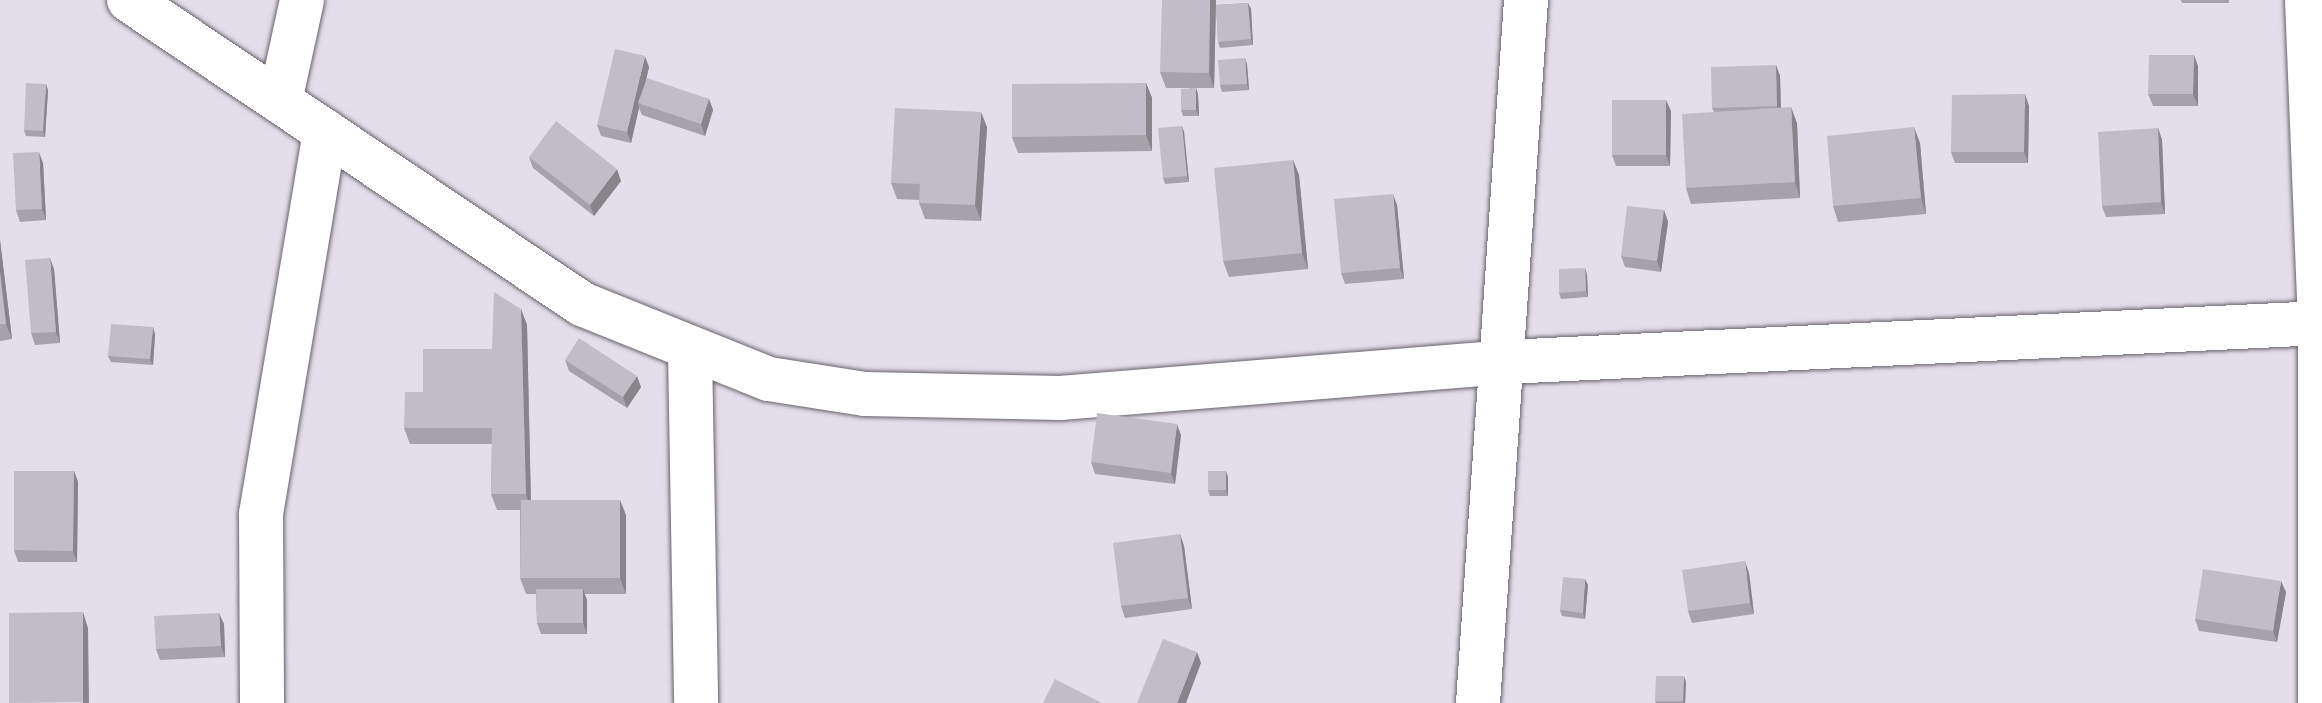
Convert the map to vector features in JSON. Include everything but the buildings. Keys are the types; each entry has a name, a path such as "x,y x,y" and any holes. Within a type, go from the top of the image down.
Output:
{"street":[{"path":"129,0 582,304 690,351 769,379 947,399 1060,398 1506,362 2321,324"},
{"path":"280,101 302,0"},
{"path":"1478,703 1506,362 1526,0"},
{"path":"2307,0 2321,324 2320,703"},
{"path":"262,703 261,514 325,131"},
{"path":"690,351 696,703"}]}
